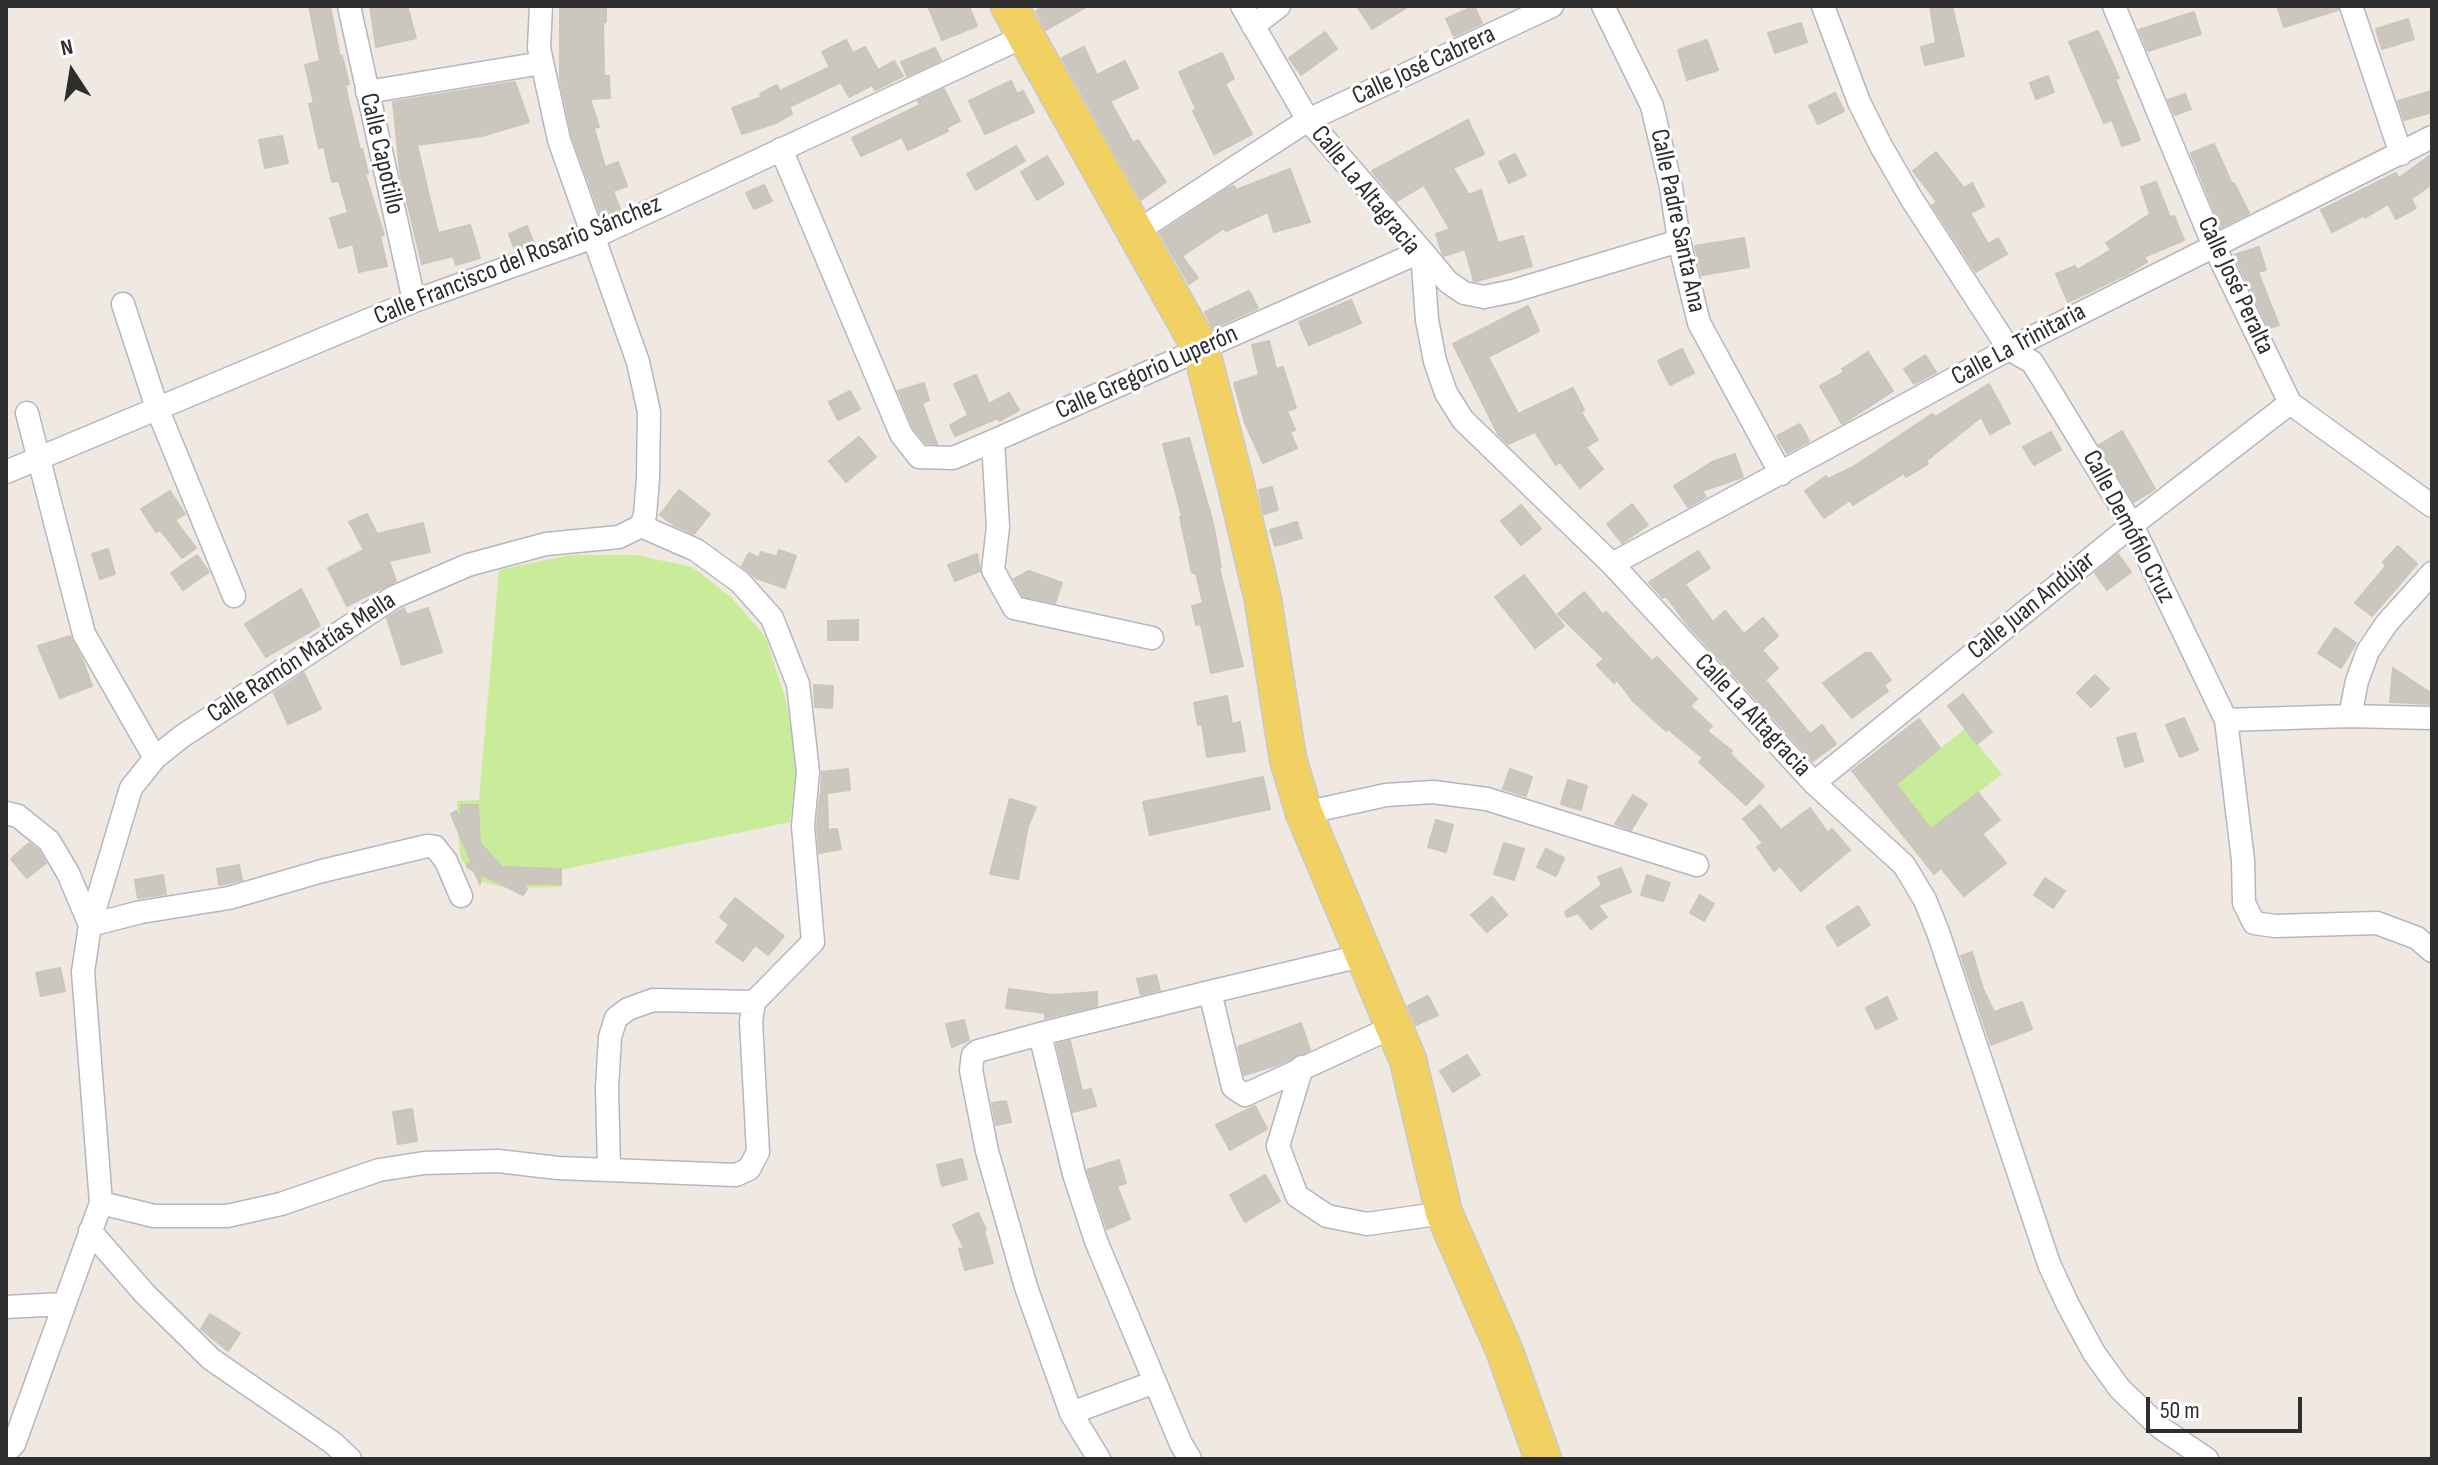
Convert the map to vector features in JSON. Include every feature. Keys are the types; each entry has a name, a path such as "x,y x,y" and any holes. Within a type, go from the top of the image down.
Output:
{"main road":[{"path":"1017,21 1201,349 1263,600 1288,759 1304,813 1408,1060 1444,1213 1505,1352 1543,1459"}],"street":[{"name":"Calle Capotillo","path":"349,6 414,301"},
{"path":"101,1203 154,1216 227,1216 281,1204 379,1170 424,1163 498,1161 558,1168 736,1175 749,1169 758,1152 751,1021 754,1002 813,942 803,826 808,772 798,684 772,618 740,582 696,550 641,526 648,478 649,412 638,362 559,140 539,48 541,6"},
{"path":"1248,16 1279,6"},
{"name":"Calle José Cabrera","path":"1136,232 1308,120 1552,6"},
{"name":"Calle Padre Santa Ana","path":"1603,6 1652,106 1699,323 1781,474"},
{"name":"Calle Demófilo Cruz","path":"1823,6 1859,102 1881,146 2009,349 2032,362 2132,525 2226,720 2243,860 2244,903 2254,923 2275,926 2377,923 2417,938 2432,951"},
{"name":"Calle José Peralta","path":"2114,6 2214,246 2290,403 2432,506"},
{"path":"2351,6 2401,154"},
{"name":"Calle La Altagracia","path":"1248,16 1308,120 1422,251 1427,320 1435,361 1446,393 1463,420 1612,564 1814,783 1904,865 1925,900 1938,932 2049,1264 2094,1353 2120,1389 2161,1428 2207,1459"},
{"name":"Calle Francisco del Rosario Sánchez","path":"6,472 414,301 594,237 781,149 1017,21"},
{"path":"367,92 542,63"},
{"name":"Calle La Trinitaria","path":"1612,564 2009,349 2432,137"},
{"name":"Calle Gregorio Luperón","path":"781,149 901,434 919,457 953,458 1422,251"},
{"path":"1422,251 1448,282 1464,293 1484,297 1679,241"},
{"path":"123,304 157,408 234,596"},
{"name":"Calle Juan Andújar","path":"1814,783 2132,525 2290,403"},
{"path":"27,413 84,634 155,758"},
{"path":"993,441 998,527 993,570 1014,608 1152,638"},
{"name":"Calle Ramón Matías Mella","path":"6,1452 14,1444 101,1203 83,972 90,925 131,788 155,758 181,737 394,597 468,565 546,544 619,537 641,526"},
{"path":"2350,716 2357,681 2368,651 2387,623 2432,573"},
{"path":"2226,720 2350,716 2432,718"},
{"path":"1304,813 1386,795 1433,792 1487,799 1697,865"},
{"path":"6,813 18,816 49,841 68,873 90,925 141,912 229,898 322,871 427,846 435,847 446,861 461,896"},
{"path":"1099,1459 1071,1413 1026,1287 987,1151 970,1061 978,1051 1040,1034 1365,955"},
{"path":"1210,992 1233,1087 1245,1095 1395,1026"},
{"path":"609,1168 607,1088 610,1037 616,1018 628,1009 653,1000 754,1002"},
{"path":"1040,1034 1074,1174 1096,1241 1190,1459"},
{"path":"1302,1067 1278,1146 1297,1196 1327,1216 1367,1224 1444,1213"},
{"path":"90,1231 145,1294 211,1359 333,1443 350,1459"},
{"path":"6,1307 63,1304"},
{"path":"1071,1413 1155,1382"}],"green space":[{"path":"570,555 636,555 692,567 730,596 765,636 785,697 797,760 790,822 560,870 562,887 507,888 482,882 461,859 457,801 479,800 499,570"},
{"path":"1965,729 2002,774 1931,829 1896,784"}],"building":[{"path":"309,6 330,6 349,84 345,85 368,173 365,174 384,235 380,236 387,266 359,272 353,244 339,248 330,218 348,213 339,181 332,182 324,147 319,148 309,104 314,103 305,65 320,61"},
{"path":"370,6 407,6 416,38 376,47"},
{"path":"560,6 606,6 606,22 603,23 604,76 609,76 610,98 590,99 599,127 594,128 605,167 618,162 627,186 613,191 620,209 601,216 572,136 560,79"},
{"path":"928,6 969,6 977,26 942,40"},
{"path":"1044,6 1088,6 1046,30 1036,11"},
{"path":"1357,6 1409,6 1372,29"},
{"path":"1474,6 1482,23 1454,36 1446,19"},
{"path":"1930,6 1952,6 1964,56 1925,65 1921,47 1936,43"},
{"path":"2277,6 2337,6 2338,10 2284,27"},
{"path":"2194,12 2201,34 2148,51 2139,30"},
{"path":"2408,19 2414,39 2382,49 2376,29"},
{"path":"1801,23 1807,42 1775,53 1768,33"},
{"path":"2098,31 2119,78 2115,79 2140,140 2122,146 2112,120 2104,123 2069,42"},
{"path":"1325,32 1337,49 1301,75 1289,58"},
{"path":"846,40 853,53 865,47 878,70 894,61 903,76 875,90 872,85 849,97 841,82 789,107 792,114 776,123 742,134 732,108 762,97 760,94 777,85 780,91 830,67 822,52"},
{"path":"1707,40 1718,70 1687,80 1678,50"},
{"path":"1084,47 1097,75 1125,61 1138,88 1110,101 1133,143 1138,140 1166,182 1141,200 1062,58"},
{"path":"935,48 941,60 907,76 901,62"},
{"path":"1222,53 1234,79 1225,84 1252,134 1214,154 1193,111 1196,109 1179,72"},
{"path":"2048,76 2054,92 2036,99 2030,83"},
{"path":"1011,81 1017,94 1023,91 1034,112 985,134 969,101"},
{"path":"515,82 529,122 482,136 417,145 438,233 470,225 480,258 456,265 453,256 422,264 400,172 393,102"},
{"path":"944,89 960,121 946,128 948,131 908,150 902,137 861,156 852,138 920,105 918,101"},
{"path":"2432,91 2432,112 2404,120 2398,101"},
{"path":"1835,93 1844,111 1818,124 1809,106"},
{"path":"2185,94 2191,109 2175,115 2168,100"},
{"path":"1468,120 1484,154 1453,168 1469,195 1481,190 1498,243 1523,236 1532,266 1477,281 1474,281 1465,249 1444,256 1442,253 1436,234 1450,229 1424,185 1397,201 1372,171"},
{"path":"282,136 288,163 265,168 259,140"},
{"path":"2214,144 2249,213 2221,227 2191,153"},
{"path":"1016,146 1025,161 976,190 967,174"},
{"path":"1936,152 1964,188 1972,183 1984,206 1970,213 1988,244 1998,238 2007,254 1976,272 1932,205 1937,202 1913,171"},
{"path":"1515,154 1526,175 1509,183 1499,162"},
{"path":"2432,154 2432,184 2411,199 2416,208 2396,219 2388,204 2332,232 2321,210 2396,173 2399,178"},
{"path":"1047,156 1064,184 1037,200 1021,172"},
{"path":"1290,169 1310,222 1274,232 1268,212 1226,231 1224,228 1182,256 1198,278 1189,284 1160,233 1227,189 1234,186 1236,190"},
{"path":"2156,182 2170,217 2174,216 2184,240 2144,257 2147,262 2129,273 2068,302 2056,274 2075,266 2077,270 2111,250 2106,243 2150,214 2141,187"},
{"path":"764,185 772,201 754,209 746,193"},
{"path":"527,226 534,244 515,250 509,234"},
{"path":"1744,238 1749,267 1702,275 1695,246"},
{"path":"2259,247 2266,270 2258,272 2279,325 2269,328 2234,255"},
{"path":"1249,291 1258,308 1213,328 1205,312"},
{"path":"1351,300 1361,323 1309,345 1299,322"},
{"path":"1528,306 1539,331 1488,357 1518,414 1573,388 1584,410 1581,412 1598,440 1586,447 1603,469 1580,488 1560,462 1556,465 1535,432 1508,444 1498,434 1453,344"},
{"path":"1269,341 1276,369 1283,367 1296,408 1287,411 1295,430 1290,432 1297,448 1263,463 1245,423 1234,383 1259,375 1252,345"},
{"path":"1682,349 1694,373 1670,385 1658,361"},
{"path":"1868,352 1893,391 1842,424 1820,386 1844,372 1842,369"},
{"path":"1925,355 1936,372 1914,384 1904,369"},
{"path":"976,375 989,404 1009,393 1019,410 999,421 998,418 955,436 950,425 968,415 954,384"},
{"path":"924,383 929,400 922,403 937,444 926,443 913,427 898,391"},
{"path":"1989,384 2010,423 1990,434 1981,417 1926,461 1928,464 1906,477 1904,473 1853,505 1850,500 1824,518 1805,491 1826,476 1828,479 1853,467 1932,414 1935,417"},
{"path":"850,391 860,409 838,420 829,402"},
{"path":"1800,424 1809,441 1787,453 1777,436"},
{"path":"2122,431 2155,489 2134,502 2099,445"},
{"path":"2051,432 2061,450 2034,465 2023,447"},
{"path":"859,437 876,457 846,482 829,461"},
{"path":"1189,438 1213,523 1219,567 1243,666 1211,673 1201,624 1196,625 1192,606 1203,603 1196,573 1192,573 1182,517 1163,444"},
{"path":"1735,454 1743,477 1702,491 1706,497 1688,507 1674,486 1712,462"},
{"path":"1272,487 1278,510 1264,514 1259,490"},
{"path":"679,490 710,514 694,534 660,515"},
{"path":"170,491 185,514 175,520 196,548 182,558 160,530 156,532 141,509"},
{"path":"1632,504 1648,525 1622,543 1607,524"},
{"path":"1521,505 1541,529 1521,545 1501,521"},
{"path":"367,514 377,534 423,523 430,552 389,561 396,581 347,606 328,568 364,550 349,522"},
{"path":"1297,522 1302,538 1275,546 1270,530"},
{"path":"2398,546 2417,564 2372,616 2355,603 2386,566 2383,562"},
{"path":"108,549 115,574 100,579 92,554"},
{"path":"779,550 796,556 785,588 756,578 742,566 749,553 759,558 761,552 777,557"},
{"path":"1698,551 1710,568 1685,584 1713,622 1725,611 1744,634 1763,618 1778,636 1762,650 1778,668 1765,680 1810,734 1822,725 1836,744 1813,761 1686,623 1666,596 1663,598 1649,582"},
{"path":"977,554 980,571 955,581 948,565"},
{"path":"2118,554 2131,572 2107,590 2095,573"},
{"path":"197,555 209,572 183,590 171,573"},
{"path":"1029,571 1062,583 1055,603 1023,596 1014,579"},
{"path":"1524,575 1564,626 1535,648 1495,597"},
{"path":"301,589 320,626 266,657 245,624"},
{"path":"1584,592 1603,615 1606,612 1652,661 1657,657 1697,699 1690,706 1712,726 1707,731 1732,751 1730,754 1764,786 1746,805 1699,762 1703,758 1668,729 1666,731 1633,701 1617,680 1614,683 1597,665 1604,659 1558,614"},
{"path":"404,608 407,615 428,608 442,652 402,665 387,618"},
{"path":"858,620 858,640 828,640 828,621"},
{"path":"2335,628 2356,643 2341,668 2318,653"},
{"path":"70,636 92,686 60,698 38,646"},
{"path":"1865,653 1871,653 1891,680 1884,685 1888,691 1852,718 1823,683"},
{"path":"2393,668 2432,694 2432,704 2390,702"},
{"path":"304,673 321,709 288,724 274,693"},
{"path":"2095,675 2109,689 2091,707 2077,693"},
{"path":"814,685 833,686 832,708 815,707"},
{"path":"1963,694 1992,732 1977,744 1948,706"},
{"path":"1227,696 1232,724 1240,722 1245,751 1207,757 1202,724 1198,725 1194,703"},
{"path":"2184,718 2198,750 2180,757 2166,725"},
{"path":"1919,719 1940,748 1896,784 1931,829 1978,793 2000,820 1982,834 2006,863 1964,896 1941,868 1934,874 1852,771"},
{"path":"2135,733 2143,761 2125,767 2117,738"},
{"path":"848,769 850,790 821,794 822,772"},
{"path":"1510,769 1532,777 1526,796 1503,789"},
{"path":"1263,777 1270,809 1150,835 1143,802"},
{"path":"1568,780 1587,786 1581,810 1561,804"},
{"path":"820,795 827,795 828,830 837,829 841,849 819,853 817,826"},
{"path":"1633,795 1647,804 1631,830 1615,824"},
{"path":"1010,799 1036,807 1028,826 1018,879 990,874"},
{"path":"461,805 478,805 480,843 502,867 561,869 561,884 522,884 527,889 523,895 481,874 480,884 474,871 467,867 467,864 472,864 451,814 456,811 461,819"},
{"path":"1760,805 1781,830 1810,808 1828,833 1832,829 1850,850 1801,891 1780,866 1774,871 1757,847 1763,843 1743,819"},
{"path":"1436,820 1453,825 1446,852 1428,847"},
{"path":"29,843 46,863 27,878 11,859"},
{"path":"1504,843 1524,849 1514,880 1494,874"},
{"path":"1546,849 1564,858 1556,876 1537,867"},
{"path":"239,865 242,880 219,885 217,869"},
{"path":"1621,868 1631,892 1598,905 1607,917 1591,929 1578,913 1567,917 1565,912 1602,885 1598,877"},
{"path":"163,875 166,894 138,898 135,880"},
{"path":"1647,875 1670,883 1663,901 1641,895"},
{"path":"2045,878 2065,891 2053,908 2034,895"},
{"path":"1700,895 1714,904 1704,921 1690,913"},
{"path":"1492,897 1507,915 1487,932 1471,915"},
{"path":"735,898 784,936 768,955 755,945 743,961 716,942 729,925 720,917"},
{"path":"1858,906 1870,925 1838,946 1826,927"},
{"path":"1972,952 1983,989 1994,1012 2022,1002 2032,1029 1991,1045 1961,956"},
{"path":"60,968 65,991 41,996 36,973"},
{"path":"1156,975 1160,990 1141,995 1137,979"},
{"path":"1009,989 1053,995 1097,992 1097,1006 1045,1018 1045,1013 1006,1008"},
{"path":"1428,996 1438,1015 1416,1025 1408,1006"},
{"path":"1887,997 1897,1019 1876,1029 1866,1008"},
{"path":"964,1020 969,1040 952,1047 946,1024"},
{"path":"1301,1023 1310,1050 1244,1075 1238,1047"},
{"path":"1070,1041 1082,1091 1091,1089 1096,1106 1073,1112 1057,1044"},
{"path":"1467,1055 1480,1075 1453,1092 1440,1071"},
{"path":"1006,1101 1011,1122 996,1125 992,1103"},
{"path":"1255,1106 1267,1129 1230,1150 1216,1125"},
{"path":"412,1109 417,1141 398,1144 393,1112"},
{"path":"962,1159 967,1179 942,1186 937,1165"},
{"path":"1119,1160 1126,1183 1117,1186 1130,1219 1107,1229 1087,1170"},
{"path":"1265,1175 1280,1201 1245,1222 1230,1195"},
{"path":"978,1213 986,1230 993,1263 965,1270 959,1249 964,1248 953,1225"},
{"path":"210,1314 240,1333 228,1351 201,1329"}]}
